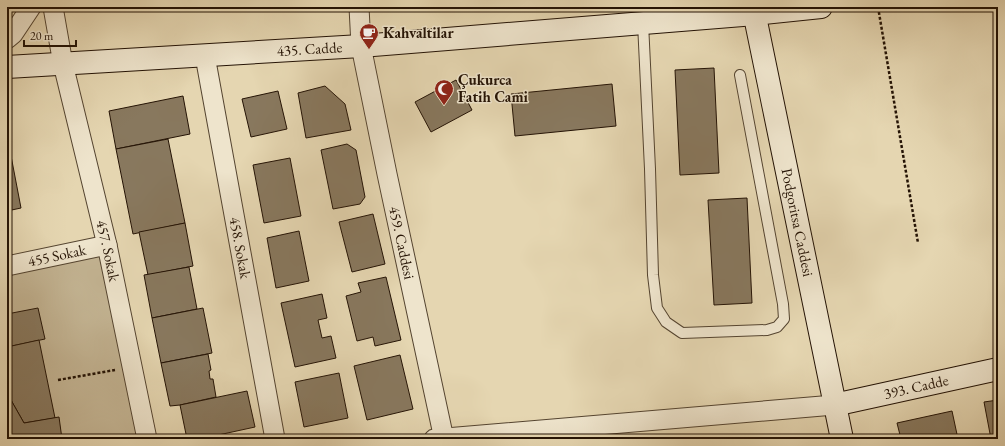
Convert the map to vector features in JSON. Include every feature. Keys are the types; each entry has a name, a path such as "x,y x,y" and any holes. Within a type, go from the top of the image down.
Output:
{"street":[{"path":"7,39 13,34 31,7"},
{"name":"457. Sokak","path":"53,7 63,64 107,245 147,439"},
{"name":"459. Caddesi","path":"359,7 362,46 440,439"},
{"name":"435. Cadde","path":"7,67 362,46 642,23 754,11 821,7"},
{"name":"Podgoritsa Caddesi","path":"754,11 842,439"},
{"name":"458. Sokak","path":"205,56 275,439"},
{"name":"455 Sokak","path":"7,266 107,245"},
{"name":"393. Cadde","path":"834,405 998,369"},
{"path":"440,439 834,405"}],"lane":[{"path":"642,23 650,169 652,275 657,308 666,322 682,333 767,330 777,327 784,319 783,304 740,75"}],"path":[{"path":"878,7 918,243"},
{"path":"58,380 132,366"}],"shaded area":[{"path":"107,245 147,439 7,439 7,266"}],"building":[{"path":"714,68 719,173 680,175 675,70"},
{"name":"Çukurca Fatih Cami","path":"456,80 472,110 431,132 415,102"},
{"path":"612,84 616,126 515,136 511,94"},
{"path":"325,86 345,104 351,130 306,138 298,93"},
{"path":"278,91 287,129 251,137 242,99"},
{"path":"183,96 190,134 116,149 109,111"},
{"path":"7,135 21,208 7,211"},
{"path":"168,139 185,223 133,234 116,149"},
{"path":"347,144 356,150 365,197 360,204 333,209 321,150"},
{"path":"290,158 301,216 264,223 253,165"},
{"path":"747,198 752,303 714,305 708,200"},
{"path":"373,214 385,264 352,272 339,222"},
{"path":"185,223 193,266 148,275 139,232"},
{"path":"299,231 309,281 276,288 267,238"},
{"path":"189,267 197,309 152,318 144,275"},
{"path":"386,277 401,340 375,346 373,337 357,341 346,296 361,292 358,283"},
{"path":"322,294 327,318 318,320 322,338 331,336 336,358 295,367 281,303"},
{"path":"38,308 45,339 7,347 7,314"},
{"path":"203,308 212,353 161,363 152,318"},
{"path":"39,340 55,418 24,423 7,393 7,347"},
{"path":"208,354 211,370 209,371 210,379 213,379 216,397 170,406 161,363"},
{"path":"400,355 413,409 367,420 354,366"},
{"path":"339,373 348,418 304,427 295,382"},
{"path":"247,391 255,427 200,439 187,439 180,405"},
{"path":"7,393 24,423 59,417 62,439 7,439"},
{"path":"998,400 998,439 991,439 984,402"},
{"path":"952,411 958,439 901,439 897,423"}],"place":[{"name":"Kahvaltilar","path":"369,50"},
{"name":"Çukurca Fatih Cami","path":"444,106"}]}
